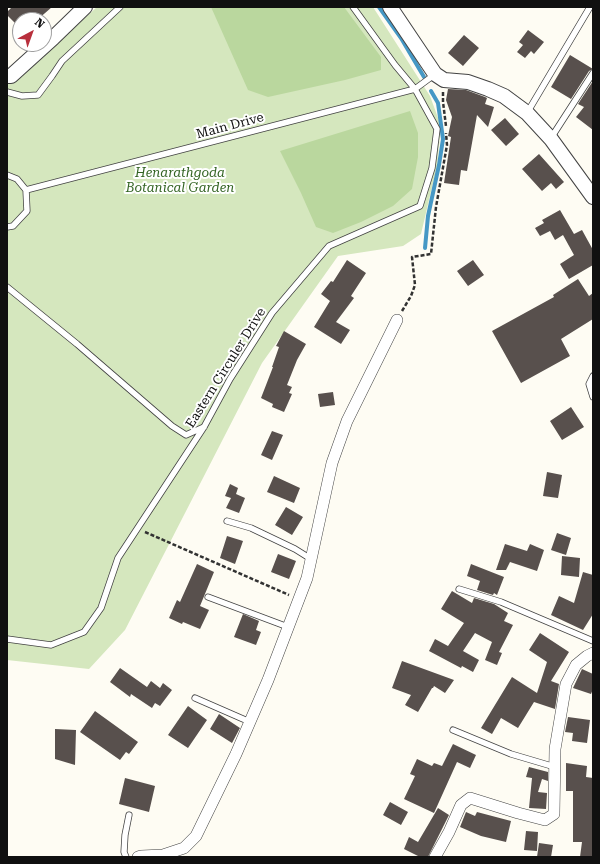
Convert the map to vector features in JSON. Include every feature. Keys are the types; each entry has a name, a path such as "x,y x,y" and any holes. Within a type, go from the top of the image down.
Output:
{"street":[{"path":"7,76 11,76 86,7"},
{"path":"390,7 435,74 444,80 468,82 488,89 504,96 527,113 551,139 593,197"},
{"path":"138,857 163,855 184,848 196,836 236,754 268,680 307,578 332,463 347,420 397,320"},
{"path":"435,857 449,832 461,805 470,798 518,814 545,820 554,814 554,749 566,684 576,664 593,653"}],"lane":[{"path":"7,92 22,96 38,95 62,61 115,10 120,7"},
{"name":"Eastern Circuler Drive","path":"7,639 51,645 84,632 101,608 118,558 204,427 230,379 272,313 329,246 420,206 432,168 437,129 415,90 353,7"},
{"path":"527,113 590,7"},
{"path":"551,139 593,73"},
{"name":"Main Drive","path":"26,190 415,90 435,74"},
{"path":"7,175 17,178 26,190 27,211 13,226 7,227"},
{"path":"7,287 77,344 172,426 186,435 204,427"},
{"path":"593,376 589,384 593,397"},
{"path":"227,521 258,532 295,549 311,559"},
{"path":"459,589 500,602 593,641"},
{"path":"208,597 288,626"},
{"path":"195,698 250,722"},
{"path":"452,730 511,754 554,767"},
{"path":"126,857 124,852 125,835 129,815"}],"path":[{"path":"137,528 299,599"}],"green space":[{"name":"Henarathgoda Botanical Garden","path":"97,7 373,7 430,96 441,126 437,166 421,234 403,246 338,256 262,363 125,630 89,669 7,660 7,82 16,80 47,52 52,52 52,48"},
{"path":"211,7 344,7 381,57 381,70 345,80 268,97 248,90"},
{"path":"410,111 418,133 418,157 412,189 393,206 361,222 333,233 316,227 280,151"}],"building":[{"path":"12,7 52,7 46,12 12,12 12,20 7,15 7,12"},
{"path":"528,30 544,42 534,54 531,51 525,58 517,52 523,45 519,42"},
{"path":"464,35 479,48 463,66 448,53"},
{"path":"570,55 593,69 589,71 571,99 551,87"},
{"path":"593,81 593,130 576,117 584,107 578,104"},
{"path":"448,89 466,90 485,97 487,98 485,104 494,107 488,127 477,115 467,171 461,170 459,185 444,183 451,137 448,136 452,117 446,100"},
{"path":"505,118 519,134 506,146 491,130"},
{"path":"539,154 564,182 556,189 551,183 542,191 522,169"},
{"path":"560,210 574,234 582,230 593,250 593,265 569,279 560,264 574,255 563,235 555,240 550,231 540,236 535,228 544,223 542,220"},
{"path":"347,260 366,273 351,296 354,298 336,322 350,330 341,344 314,327 330,301 321,294 331,281 333,282"},
{"path":"473,260 484,275 468,286 457,271"},
{"path":"578,279 589,296 593,293 593,319 561,339 570,356 521,383 492,331 554,297 553,295"},
{"path":"284,331 306,344 297,360 287,385 292,387 289,393 292,394 284,412 272,407 273,404 261,398 279,347 276,346"},
{"path":"333,392 335,405 320,407 318,394"},
{"path":"571,407 584,427 562,440 550,421"},
{"path":"272,431 283,435 272,460 261,455"},
{"path":"547,472 562,475 558,498 543,496"},
{"path":"274,476 300,488 294,503 267,492"},
{"path":"230,484 238,488 236,494 245,498 239,513 226,508 231,498 225,496"},
{"path":"286,507 303,517 292,535 275,525"},
{"path":"557,533 571,538 566,555 551,550"},
{"path":"227,536 243,541 235,564 220,558"},
{"path":"505,544 527,551 530,544 544,550 537,571 510,562 506,570 496,570"},
{"path":"278,554 296,561 289,579 271,572"},
{"path":"562,556 580,558 579,577 561,575"},
{"path":"197,564 214,572 200,606 209,610 200,629 183,622 182,624 169,618 177,600 180,602"},
{"path":"471,564 504,577 497,595 494,593 493,595 477,590 480,581 467,576"},
{"path":"583,572 593,575 593,614 583,630 551,615 559,596 574,603"},
{"path":"452,591 472,603 474,598 494,604 508,613 504,621 513,625 499,652 502,653 497,665 485,660 492,642 475,633 463,651 479,660 473,672 462,666 461,668 429,651 435,639 448,646 464,623 441,609"},
{"path":"243,614 259,621 256,630 261,632 256,645 234,637"},
{"path":"540,633 569,652 551,681 559,684 555,709 534,702 518,728 501,718 492,734 481,728 512,677 537,693 547,662 529,650"},
{"path":"402,661 454,680 445,693 434,686 418,712 405,705 411,695 392,688"},
{"path":"120,668 147,687 151,681 160,688 163,683 172,690 160,706 155,703 152,708 131,694 130,697 110,682"},
{"path":"582,669 593,674 593,689 591,694 573,688"},
{"path":"188,706 207,720 188,748 168,735"},
{"path":"95,711 138,742 129,754 126,752 120,760 80,732"},
{"path":"219,714 240,728 232,743 210,729"},
{"path":"568,717 590,720 587,743 572,741 573,733 565,732"},
{"path":"55,729 76,730 75,765 55,759"},
{"path":"453,744 476,755 470,768 457,762 434,813 404,799 415,776 410,774 417,759 432,766 434,763 442,766"},
{"path":"566,763 587,766 586,777 593,778 593,857 580,857 582,842 573,842 573,791 566,791"},
{"path":"529,767 548,772 548,781 542,779 538,792 547,793 546,809 529,808 532,778 526,777"},
{"path":"125,778 155,786 149,812 119,804"},
{"path":"390,802 408,812 401,825 383,815"},
{"path":"438,808 449,815 428,857 420,857 404,849 409,837 418,842"},
{"path":"466,812 475,816 477,812 511,821 506,842 481,836 460,827"},
{"path":"526,831 538,832 537,851 524,850"},
{"path":"539,843 553,845 551,857 537,857"}],"waterway":[{"path":"379,7 401,38 424,77"},
{"path":"425,248 428,216 443,139 438,103 431,91"}]}
